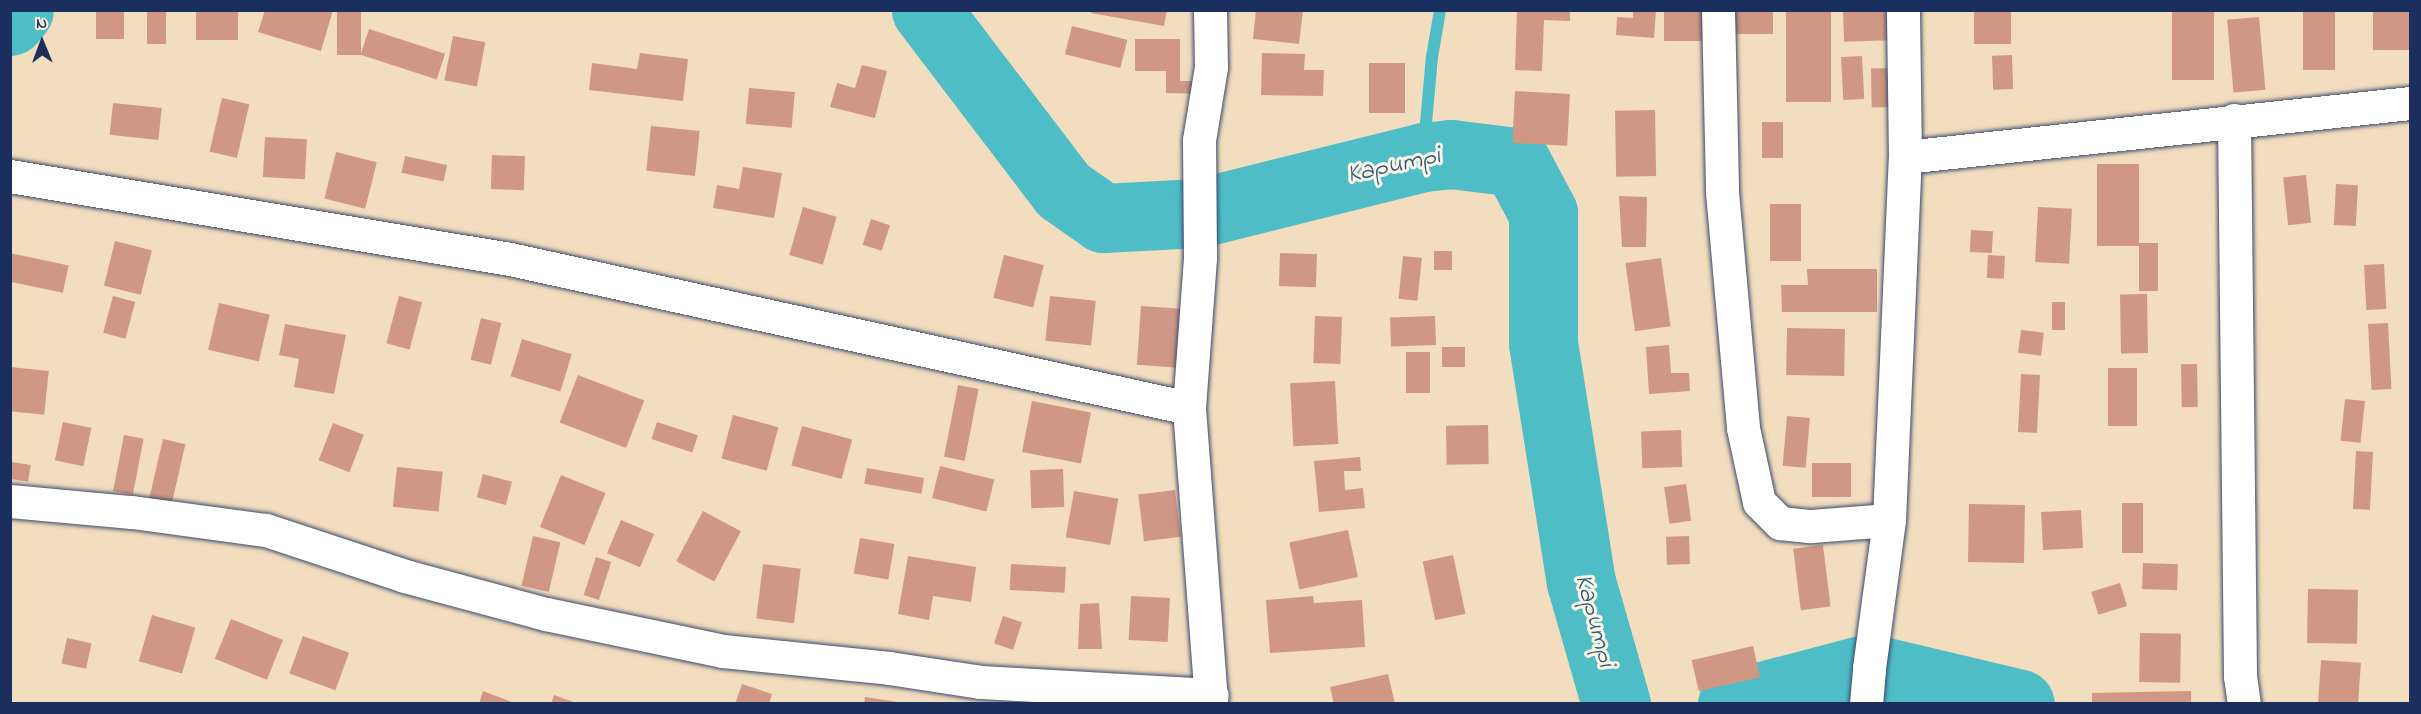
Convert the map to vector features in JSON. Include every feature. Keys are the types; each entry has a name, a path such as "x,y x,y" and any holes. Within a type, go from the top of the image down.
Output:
{"street":[{"path":"10,501 132,512 267,530 405,576 558,616 723,651 889,668 980,693 1211,699 1189,408 1200,258 1199,140 1211,67 1210,10"},
{"path":"1718,10 1722,192 1743,428 1759,502 1780,523 1811,526 1889,520"},
{"path":"1866,704 1889,520 1905,157 1903,10"},
{"path":"1905,157 2234,120 2410,103"},
{"path":"2234,120 2240,676 2244,704"},
{"path":"10,176 510,259 1189,408"}],"building":[{"path":"96,10 124,10 124,39 96,39"},
{"path":"147,10 166,10 166,44 147,44"},
{"path":"196,10 238,10 238,40 196,40"},
{"path":"265,10 333,10 321,51 258,32"},
{"path":"337,10 361,10 361,55 337,55"},
{"path":"1091,10 1167,10 1164,26 1091,13"},
{"path":"1256,10 1303,10 1299,44 1253,39"},
{"path":"1517,10 1570,10 1570,21 1544,20 1542,71 1515,70"},
{"path":"1633,10 1656,10 1654,38 1616,35 1617,17 1633,18"},
{"path":"1664,10 1704,10 1704,41 1664,41"},
{"path":"1732,10 1773,10 1773,34 1732,34"},
{"path":"1786,10 1831,10 1831,102 1786,102"},
{"path":"1895,10 1896,40 1844,42 1843,12"},
{"path":"1974,10 2011,10 2011,44 1974,44"},
{"path":"2172,10 2214,10 2214,80 2172,80"},
{"path":"2303,10 2335,10 2335,70 2303,70"},
{"path":"2373,10 2410,10 2410,50 2373,50"},
{"path":"2259,17 2265,90 2233,93 2227,20"},
{"path":"1072,26 1127,40 1120,68 1065,54"},
{"path":"369,29 445,54 437,79 361,55"},
{"path":"453,36 485,42 477,86 444,80"},
{"path":"1135,39 1180,39 1180,81 1204,81 1204,94 1166,93 1166,71 1135,71"},
{"path":"640,53 688,59 683,101 589,90 592,63 637,69"},
{"path":"1262,53 1305,54 1304,70 1324,70 1323,96 1261,95"},
{"path":"2012,55 2013,89 1993,90 1992,56"},
{"path":"1862,56 1864,99 1843,100 1841,57"},
{"path":"1369,63 1405,63 1405,113 1369,113"},
{"path":"862,65 887,71 875,118 830,107 837,83 855,88"},
{"path":"1871,68 1894,68 1895,107 1872,107"},
{"path":"749,88 795,92 792,128 746,124"},
{"path":"1515,91 1570,94 1567,146 1512,143"},
{"path":"222,98 249,104 237,158 210,152"},
{"path":"113,103 162,108 158,140 110,135"},
{"path":"1655,110 1656,176 1616,177 1615,111"},
{"path":"1762,122 1783,122 1783,158 1762,158"},
{"path":"651,126 700,131 695,176 646,171"},
{"path":"265,137 307,139 305,179 263,177"},
{"path":"336,152 377,162 365,209 324,199"},
{"path":"492,155 525,156 524,190 491,189"},
{"path":"405,156 447,165 444,182 401,173"},
{"path":"2097,164 2139,164 2139,246 2097,246"},
{"path":"743,167 782,173 774,218 713,208 717,185 739,189"},
{"path":"2306,175 2311,223 2288,225 2283,177"},
{"path":"2336,184 2358,185 2356,226 2334,225"},
{"path":"1619,196 1647,197 1646,247 1622,247"},
{"path":"1770,204 1801,204 1801,261 1770,261"},
{"path":"803,207 837,217 823,265 789,255"},
{"path":"2038,207 2072,209 2069,264 2035,262"},
{"path":"871,219 890,225 882,251 863,245"},
{"path":"1971,230 1993,231 1992,253 1970,252"},
{"path":"115,241 152,250 141,295 104,286"},
{"path":"2139,243 2158,243 2158,291 2139,291"},
{"path":"1434,251 1452,251 1452,270 1434,270"},
{"path":"10,253 69,265 63,293 10,282"},
{"path":"1280,253 1317,254 1316,287 1279,286"},
{"path":"1004,255 1044,265 1033,308 993,298"},
{"path":"1988,255 2005,256 2004,279 1987,278"},
{"path":"1403,256 1422,258 1417,301 1399,299"},
{"path":"1661,258 1671,326 1635,331 1625,263"},
{"path":"2384,264 2386,309 2366,310 2364,265"},
{"path":"1807,269 1877,269 1877,312 1782,312 1781,285 1808,285"},
{"path":"2120,294 2147,294 2148,353 2121,353"},
{"path":"113,296 135,302 125,339 103,333"},
{"path":"399,296 422,302 410,350 386,343"},
{"path":"1050,296 1096,301 1091,346 1045,341"},
{"path":"2052,302 2065,302 2065,330 2052,330"},
{"path":"219,303 270,315 259,361 208,350"},
{"path":"1141,306 1189,309 1185,368 1137,365"},
{"path":"1315,316 1342,317 1340,364 1313,363"},
{"path":"1435,316 1436,345 1391,347 1390,318"},
{"path":"481,318 501,323 491,365 471,360"},
{"path":"2388,323 2391,389 2371,390 2368,324"},
{"path":"285,324 346,335 334,394 294,387 299,359 279,355"},
{"path":"1787,328 1845,329 1844,376 1786,375"},
{"path":"2021,330 2044,333 2041,356 2018,353"},
{"path":"522,339 572,354 560,391 511,376"},
{"path":"1669,345 1671,373 1689,373 1690,391 1649,394 1646,347"},
{"path":"1442,347 1465,347 1465,367 1442,367"},
{"path":"1406,352 1430,352 1430,393 1406,393"},
{"path":"2181,364 2197,364 2198,407 2182,407"},
{"path":"10,367 49,371 44,415 10,411"},
{"path":"2108,368 2137,368 2137,426 2108,426"},
{"path":"2021,374 2040,375 2037,433 2018,432"},
{"path":"578,375 644,400 626,448 560,423"},
{"path":"1335,381 1338,444 1293,446 1290,383"},
{"path":"958,385 979,389 965,461 944,457"},
{"path":"2345,399 2365,401 2361,443 2341,441"},
{"path":"1032,401 1091,412 1081,463 1022,452"},
{"path":"733,415 778,427 767,471 721,458"},
{"path":"1787,416 1810,418 1806,468 1783,466"},
{"path":"63,422 91,428 83,466 55,460"},
{"path":"657,422 698,435 692,452 651,439"},
{"path":"333,423 364,435 349,472 319,460"},
{"path":"1488,425 1489,464 1447,465 1446,426"},
{"path":"802,426 852,439 842,479 791,466"},
{"path":"1681,430 1682,467 1642,468 1641,431"},
{"path":"124,435 144,439 133,495 113,491"},
{"path":"163,439 185,444 171,507 149,501"},
{"path":"2356,451 2373,452 2370,510 2353,509"},
{"path":"1360,457 1361,471 1344,471 1345,490 1363,488 1365,508 1319,512 1314,461"},
{"path":"12,462 31,465 28,482 10,479"},
{"path":"1812,463 1851,463 1851,497 1812,497"},
{"path":"940,466 994,480 986,512 932,498"},
{"path":"397,467 443,472 439,512 393,507"},
{"path":"867,468 924,478 921,494 864,484"},
{"path":"1063,469 1064,507 1031,508 1030,470"},
{"path":"483,474 512,482 506,505 477,497"},
{"path":"561,475 606,493 585,545 540,527"},
{"path":"1686,484 1691,521 1669,524 1664,487"},
{"path":"1175,490 1181,537 1144,541 1138,495"},
{"path":"1074,491 1118,499 1110,545 1066,537"},
{"path":"2122,503 2143,503 2143,553 2122,553"},
{"path":"1969,504 2025,505 2024,563 1968,562"},
{"path":"2081,510 2083,548 2043,550 2041,512"},
{"path":"703,511 741,531 714,582 676,561"},
{"path":"621,520 654,534 640,567 607,553"},
{"path":"1348,530 1358,577 1299,589 1289,542"},
{"path":"533,536 560,542 549,592 522,586"},
{"path":"1689,536 1690,564 1667,565 1666,537"},
{"path":"860,538 894,544 888,580 854,573"},
{"path":"1823,545 1831,607 1801,610 1793,549"},
{"path":"1453,555 1465,614 1435,620 1423,561"},
{"path":"908,556 976,567 971,602 933,596 929,620 898,614"},
{"path":"596,557 611,562 599,600 584,595"},
{"path":"2143,563 2178,564 2177,590 2142,589"},
{"path":"763,564 801,569 794,623 756,619"},
{"path":"1011,564 1066,567 1065,593 1010,590"},
{"path":"2120,583 2127,606 2098,615 2091,592"},
{"path":"2308,589 2358,590 2357,644 2307,643"},
{"path":"1131,596 1170,598 1168,642 1129,640"},
{"path":"1313,596 1314,603 1362,600 1365,647 1270,653 1266,600"},
{"path":"1099,603 1102,649 1078,649 1080,604"},
{"path":"152,615 195,627 182,674 139,661"},
{"path":"1003,616 1022,622 1013,650 994,644"},
{"path":"231,619 283,640 267,680 215,659"},
{"path":"2140,633 2181,634 2180,683 2139,682"},
{"path":"303,636 349,653 335,690 289,674"},
{"path":"67,638 91,643 86,669 62,663"},
{"path":"1753,646 1760,677 1699,691 1692,660"},
{"path":"2321,660 2361,663 2358,704 2318,704"},
{"path":"1388,674 1395,704 1334,704 1330,687"},
{"path":"742,684 772,694 769,704 735,704"},
{"path":"483,691 515,703 515,704 479,704"},
{"path":"2191,691 2191,704 2092,704 2092,693"},
{"path":"554,695 576,703 576,704 551,704"},
{"path":"865,697 898,702 898,704 864,704"}],"waterway":[{"name":"Kapumpi","path":"10,21 19,10"},
{"name":"Kapumpi","path":"926,10 1063,190 1103,218 1199,213 1423,157 1451,154 1516,162 1543,213 1543,343 1581,582 1616,704"},
{"path":"1423,157 1432,57 1440,10"},
{"name":"Kapumpi","path":"1732,704 1869,668 2020,704"},
{"path":"1788,704 1818,681"}]}
